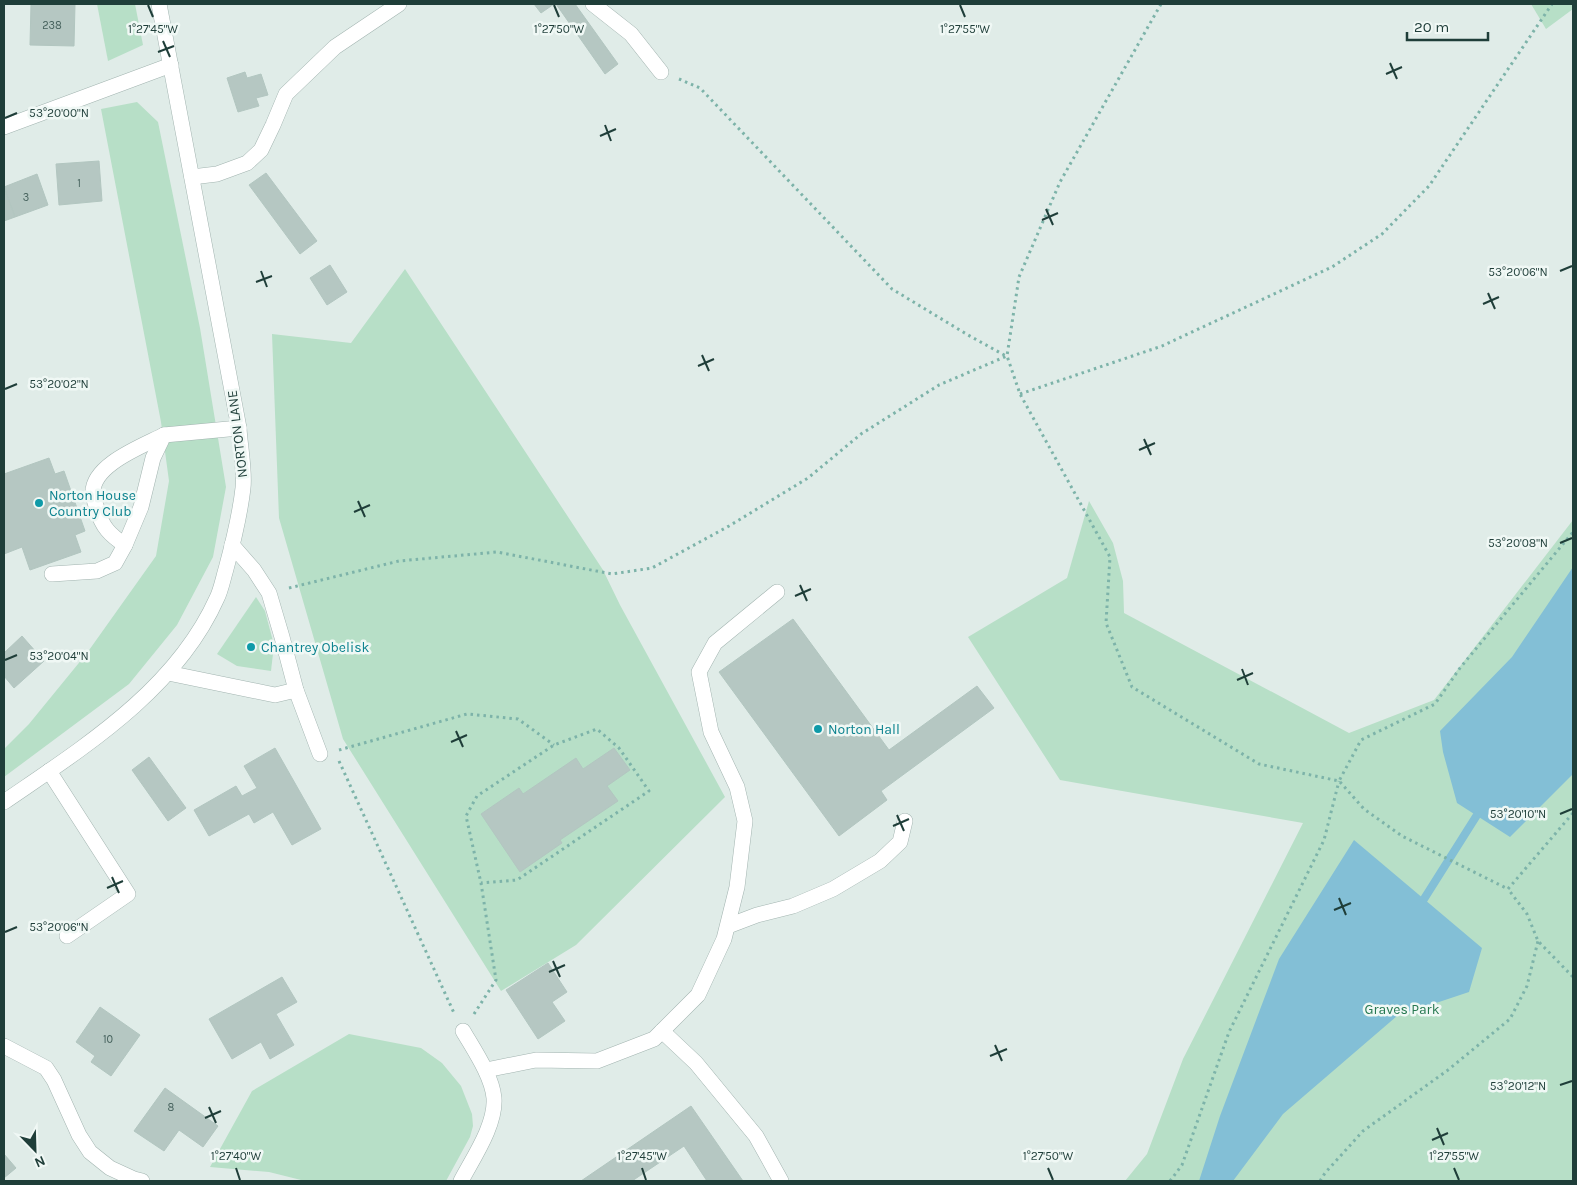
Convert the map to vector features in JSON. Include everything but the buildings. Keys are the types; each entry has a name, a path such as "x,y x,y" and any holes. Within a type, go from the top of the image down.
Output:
{"street":[{"name":"NORTON LANE","path":"4,802 97,736 145,696 168,672 200,630 218,597 232,545 243,487 239,428 159,4"},
{"path":"192,177 217,174 247,163 261,150 274,125 286,94 335,47 399,4"},
{"path":"593,4 632,34 661,72"},
{"path":"4,126 171,65"},
{"path":"125,545 110,535 99,517 93,493 96,478 110,464 164,435 239,428"},
{"path":"52,574 97,571 114,563 125,545 141,508 153,458 164,435"},
{"path":"232,545 254,570 269,593 296,690 327,753"},
{"path":"486,1070 536,1060 597,1061 654,1040 698,995 724,939 728,926 737,887 745,821 737,787 712,732 699,672 715,643 777,592"},
{"path":"168,672 275,695 296,690"},
{"path":"49,771 128,894 67,936"},
{"path":"728,926 757,915 793,906 817,896 880,862 900,842 905,821"},
{"path":"461,1181 492,1120 494,1098 486,1070 463,1031"},
{"path":"662,1031 696,1063 756,1136 781,1181"},
{"path":"4,1046 46,1068 54,1080 79,1135 90,1152 110,1168 142,1181"}],"path":[{"path":"1161,4 1060,182 1019,277 1007,356 1020,394 1110,556 1106,623 1132,687 1259,764 1340,781 1364,809 1402,836 1508,890 1527,914 1538,941 1573,977"},
{"path":"1020,394 1162,346 1332,267 1382,234 1429,186 1552,4"},
{"path":"661,72 700,88 892,289 1007,356"},
{"path":"269,593 399,561 497,552 612,574 652,568 729,526 808,478 861,434 939,385 1007,356"},
{"path":"1170,1181 1182,1165 1229,1032 1324,840 1340,781 1362,740 1435,704 1460,668 1573,532"},
{"path":"463,1031 327,753 467,714 518,719 554,745"},
{"path":"463,1031 496,980 481,883 466,816 477,796 554,745 597,729 619,748 649,791 517,880 481,883"},
{"path":"1508,890 1573,813"},
{"path":"1320,1181 1363,1131 1448,1070 1510,1019 1527,986 1538,941"}],"green space":[{"path":"97,4 135,4 143,45 108,61"},
{"path":"1531,4 1573,4 1573,9 1546,29"},
{"path":"137,102 158,122 200,328 226,487 213,557 177,625 129,684 4,777 4,749 29,724 87,653 156,556 169,481 161,422 101,109"},
{"path":"405,269 603,570 620,605 725,797 576,945 501,991 343,739 279,518 272,334 351,343"},
{"name":"Graves Park","path":"1089,501 1113,543 1123,581 1124,613 1349,733 1434,700 1573,520 1573,1181 1125,1181 1147,1154 1183,1059 1303,823 1060,780 968,637 1067,578"},
{"path":"256,597 265,611 274,645 271,671 237,666 217,654"},
{"path":"349,1034 421,1048 442,1063 461,1086 472,1114 473,1126 470,1137 446,1181 305,1181 269,1172 210,1167 252,1091"}],"water":[{"path":"1573,567 1573,774 1510,837 1457,803 1443,752 1440,731 1512,657"},
{"path":"1354,840 1482,948 1469,992 1397,1016 1283,1114 1233,1181 1199,1181 1220,1116 1279,959"}],"waterway":[{"path":"1424,899 1477,815"}],"place":[{"name":"Norton House Country Club","path":"39,503"},
{"name":"Chantrey Obelisk","path":"251,647"},
{"name":"Norton Hall","path":"818,729"}]}
